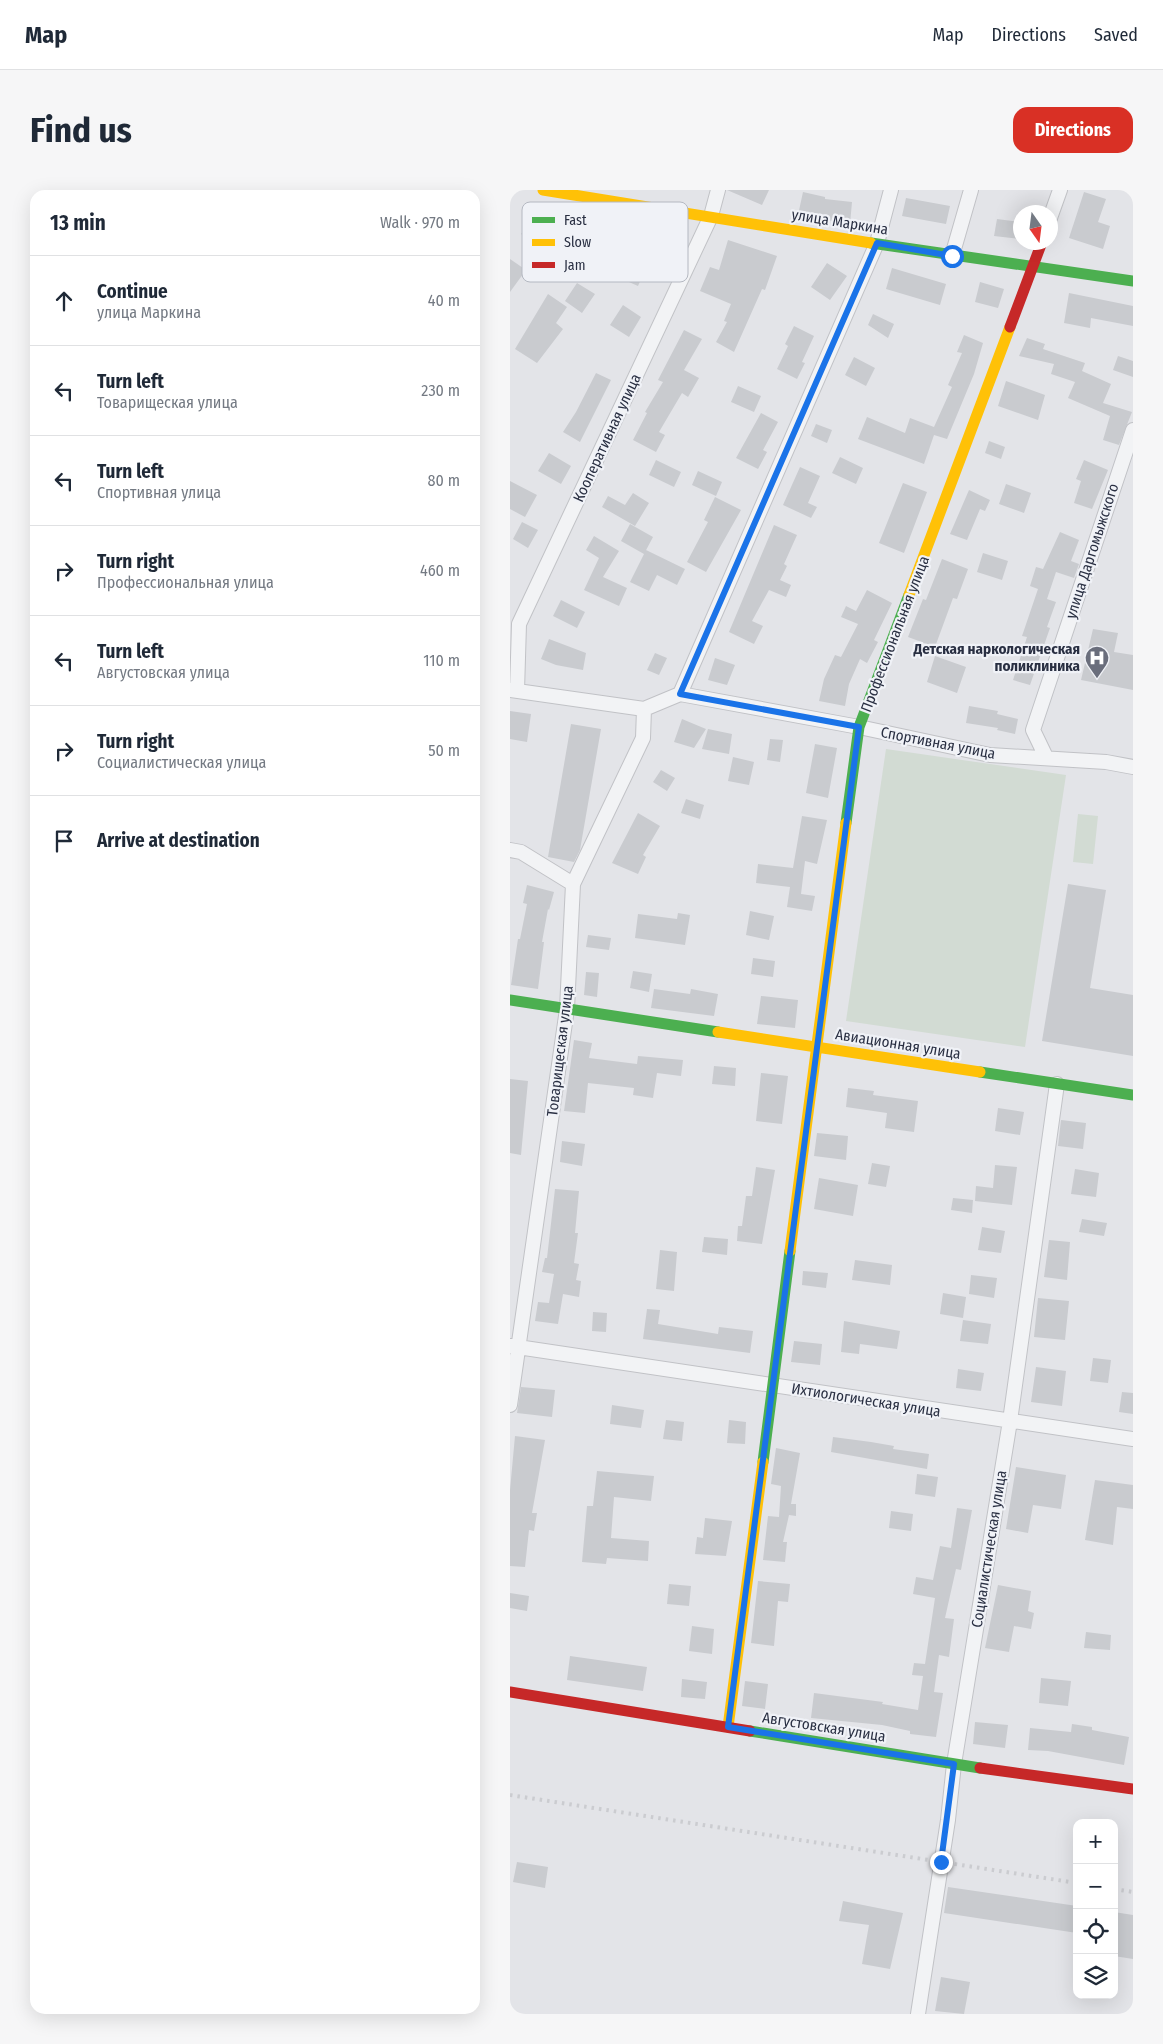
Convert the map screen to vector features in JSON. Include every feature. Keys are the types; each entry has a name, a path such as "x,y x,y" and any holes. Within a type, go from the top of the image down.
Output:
{"street":[{"name":"улица Маркина","path":"543,190 621,202"},
{"name":"Кооперативная улица","path":"688,265 711,216 718,190"},
{"path":"514,691 644,709 680,694 877,243 891,190"},
{"path":"952,256 971,190"},
{"path":"1055,205 1060,190"},
{"name":"улица Маркина","path":"688,212 952,256 1133,281"},
{"name":"Профессиональная улица","path":"728,1727 859,727 1040,250"},
{"name":"Кооперативная улица","path":"514,691 520,624 680,282"},
{"name":"улица Даргомыжского","path":"1046,757 1033,730 1133,430"},
{"name":"Спортивная улица","path":"680,694 859,727 990,755 1106,762 1133,768"},
{"name":"Товарищеская улица","path":"510,1406 514,1346 567,1009 573,884 643,738 644,709"},
{"path":"510,850 521,852 573,884"},
{"name":"Авиационная улица","path":"510,1000 1133,1095"},
{"name":"Социалистическая улица","path":"918,2014 948,1820 954,1764 1010,1422 1057,1084"},
{"name":"Ихтиологическая улица","path":"514,1346 1133,1439"},
{"name":"Августовская улица","path":"510,1692 954,1764 1133,1789"}],"shaded area":[{"path":"886,749 1066,775 1025,1047 846,1021"},
{"path":"1078,814 1098,816 1093,864 1073,862"}],"building":[{"path":"727,190 769,190 762,205"},
{"path":"803,192 825,197 825,199 852,202 850,224 798,215"},
{"path":"1084,192 1106,199 1098,222 1110,226 1103,249 1069,238"},
{"path":"906,198 950,206 946,224 902,216"},
{"path":"997,219 1013,221 1013,238 994,236"},
{"path":"728,240 777,256 765,290 762,289 734,352 716,342 727,322 724,321 731,304 700,291 710,267 719,270"},
{"path":"510,259 522,267 522,276 510,292"},
{"path":"827,263 847,276 830,300 811,287"},
{"path":"892,268 946,284 940,305 886,289"},
{"path":"629,282 640,282 638,286"},
{"path":"980,282 1004,289 998,308 975,302"},
{"path":"577,283 595,294 582,313 565,301"},
{"path":"1069,293 1133,306 1133,326 1091,318 1090,328 1064,323"},
{"path":"548,294 567,307 556,323 563,329 537,363 515,349"},
{"path":"623,305 641,317 629,337 610,325"},
{"path":"873,314 894,324 888,338 868,325"},
{"path":"794,326 814,336 802,362 805,363 797,379 777,369 788,346 785,344"},
{"path":"684,330 702,339 684,370 699,378 688,397 682,393 659,432 665,435 656,452 633,440 647,413 645,412 663,382 658,380"},
{"path":"964,335 983,343 974,374 947,439 934,435 924,464 858,439 867,417 905,433 910,418 934,427 952,387 948,385 962,353 957,352"},
{"path":"1027,338 1045,344 1043,349 1085,363 1082,371 1111,384 1103,403 1132,412 1119,445 1103,440 1110,416 1068,398 1075,382 1051,374 1054,364 1019,356"},
{"path":"1118,356 1133,361 1133,377 1113,370"},
{"path":"854,357 875,368 866,386 845,375"},
{"path":"596,373 611,380 580,442 563,432 576,412"},
{"path":"1006,381 1045,395 1038,420 998,406"},
{"path":"738,386 761,396 754,412 731,402"},
{"path":"761,413 778,422 763,450 767,452 758,469 736,458"},
{"path":"816,424 832,430 827,443 811,436"},
{"path":"989,441 1005,447 1001,459 985,453"},
{"path":"549,453 571,466 561,484 538,471"},
{"path":"840,457 863,468 856,484 832,473"},
{"path":"656,460 681,472 674,487 649,475"},
{"path":"1084,460 1108,470 1092,509 1074,503 1081,481 1076,479"},
{"path":"800,467 820,476 808,503 817,507 811,518 783,505"},
{"path":"698,471 722,482 716,496 692,485"},
{"path":"510,481 537,495 525,517 510,509"},
{"path":"903,483 927,492 904,553 879,543"},
{"path":"1006,484 1031,493 1024,513 999,504"},
{"path":"969,490 990,500 985,511 980,509 967,540 950,534"},
{"path":"633,493 649,503 635,526 602,507 608,496 625,505"},
{"path":"715,497 741,510 706,572 687,562 708,522 704,520"},
{"path":"522,522 538,530 528,548 513,539"},
{"path":"630,524 653,537 644,554 621,541"},
{"path":"774,525 797,535 784,564 787,566 780,580 791,585 786,597 769,590 752,621 763,626 754,644 729,632"},
{"path":"1060,532 1079,540 1071,561 1079,564 1074,578 1056,572 1047,599 1056,602 1047,627 1050,628 1030,685 1013,680 1027,637 1022,636 1038,589 1030,586 1036,567 1043,569"},
{"path":"594,536 619,551 603,577 627,588 619,606 584,590 599,558 586,550"},
{"path":"646,550 685,569 677,585 657,575 649,591 630,582"},
{"path":"983,553 1008,561 1002,580 977,572"},
{"path":"942,559 968,569 957,599 953,598 935,647 908,637 923,599 926,600"},
{"path":"867,590 892,603 874,640 878,642 867,663 860,659 849,684 845,706 819,701 824,679 835,655 841,657 858,624 841,617 846,606 856,611"},
{"path":"561,600 585,612 577,628 553,616"},
{"path":"1093,629 1118,633 1114,652 1133,655 1133,690 1081,680"},
{"path":"549,639 586,653 583,670 556,665 541,659"},
{"path":"655,653 667,658 659,675 647,670"},
{"path":"935,656 966,667 957,693 927,682"},
{"path":"715,658 735,665 727,685 708,680"},
{"path":"969,706 998,711 997,714 1018,719 1015,734 997,730 998,728 966,723"},
{"path":"510,711 531,714 527,742 510,739"},
{"path":"682,719 706,729 694,748 674,742"},
{"path":"571,724 601,729 580,850 574,862 548,857"},
{"path":"708,729 732,734 729,754 702,749"},
{"path":"770,739 783,740 780,762 767,760"},
{"path":"815,744 837,748 828,798 806,793"},
{"path":"733,757 754,762 749,785 728,781"},
{"path":"661,770 675,778 667,791 653,782"},
{"path":"686,799 704,805 700,819 681,813"},
{"path":"638,813 660,826 643,855 646,857 638,874 612,863"},
{"path":"802,816 827,820 817,864 805,861 801,894 815,896 812,911 787,907 790,887 756,883 758,864 793,868"},
{"path":"1068,884 1106,890 1090,988 1133,995 1133,1056 1042,1041"},
{"path":"527,885 554,892 548,909 542,942 544,942 538,989 511,985 518,939 520,939 527,904 523,903"},
{"path":"750,911 774,916 769,940 746,935"},
{"path":"678,913 690,915 685,945 635,938 638,914 677,919"},
{"path":"588,935 611,938 609,950 586,947"},
{"path":"753,958 775,961 773,977 751,974"},
{"path":"633,971 652,974 649,992 630,988"},
{"path":"586,972 599,973 597,997 584,995"},
{"path":"654,989 690,994 691,989 718,994 714,1016 651,1008"},
{"path":"761,996 798,1000 795,1028 757,1024"},
{"path":"574,1040 592,1043 589,1058 637,1064 638,1056 683,1060 681,1076 657,1073 653,1098 633,1095 634,1088 588,1083 585,1113 564,1111"},
{"path":"714,1066 736,1068 735,1086 712,1084"},
{"path":"761,1073 788,1076 782,1124 756,1121"},
{"path":"510,1079 528,1081 521,1155 510,1153"},
{"path":"848,1088 874,1091 873,1095 918,1101 914,1132 885,1128 887,1113 846,1107"},
{"path":"998,1108 1024,1112 1020,1135 995,1131"},
{"path":"1061,1120 1086,1123 1083,1149 1058,1146"},
{"path":"817,1133 848,1136 846,1160 814,1156"},
{"path":"562,1141 585,1144 582,1166 560,1162"},
{"path":"872,1163 890,1166 886,1187 868,1184"},
{"path":"995,1165 1017,1167 1012,1205 975,1201 976,1186 993,1188"},
{"path":"756,1167 775,1170 762,1244 737,1241 738,1226 742,1226 746,1196 752,1196"},
{"path":"1075,1169 1099,1173 1096,1197 1071,1194"},
{"path":"819,1178 858,1185 853,1216 814,1209"},
{"path":"555,1189 579,1191 575,1233 578,1233 574,1263 579,1264 576,1280 581,1281 579,1297 563,1294 558,1324 535,1321 538,1302 549,1303 554,1274 542,1272 545,1258 547,1258"},
{"path":"953,1198 973,1200 972,1213 951,1210"},
{"path":"1082,1219 1107,1223 1104,1236 1079,1232"},
{"path":"982,1227 1005,1231 1001,1253 978,1250"},
{"path":"704,1237 728,1239 727,1255 702,1252"},
{"path":"1049,1240 1070,1242 1067,1280 1044,1277"},
{"path":"660,1250 677,1252 674,1291 656,1289"},
{"path":"855,1260 892,1265 890,1285 852,1280"},
{"path":"803,1271 828,1273 826,1288 802,1285"},
{"path":"971,1275 997,1278 994,1298 969,1294"},
{"path":"943,1293 966,1297 963,1318 940,1314"},
{"path":"1038,1298 1069,1301 1065,1340 1034,1337"},
{"path":"647,1309 660,1310 658,1324 718,1334 719,1327 753,1331 750,1353 643,1339"},
{"path":"593,1312 607,1313 606,1332 592,1331"},
{"path":"963,1320 991,1324 988,1344 960,1341"},
{"path":"844,1321 900,1331 897,1349 860,1344 859,1354 841,1352"},
{"path":"794,1341 822,1344 820,1365 791,1362"},
{"path":"1093,1358 1111,1360 1108,1383 1090,1381"},
{"path":"1036,1367 1066,1371 1062,1406 1031,1402"},
{"path":"958,1369 984,1373 981,1391 956,1388"},
{"path":"521,1387 555,1390 552,1417 517,1413"},
{"path":"1122,1392 1133,1393 1133,1414 1119,1412"},
{"path":"612,1405 644,1410 641,1428 610,1424"},
{"path":"666,1420 684,1422 682,1441 663,1439"},
{"path":"729,1420 746,1422 745,1444 727,1443"},
{"path":"515,1436 545,1440 532,1513 537,1513 534,1531 529,1530 525,1567 510,1566 510,1490"},
{"path":"833,1437 894,1446 893,1449 929,1454 927,1469 831,1452"},
{"path":"776,1448 800,1453 791,1504 796,1504 796,1516 789,1515 783,1542 787,1542 785,1562 763,1560 768,1516 779,1517 781,1486 771,1484"},
{"path":"1016,1467 1066,1475 1061,1509 1033,1505 1028,1533 1006,1529"},
{"path":"597,1471 654,1476 651,1501 614,1497 611,1538 649,1541 648,1561 607,1558 606,1564 582,1562 587,1506 593,1506"},
{"path":"917,1474 938,1477 935,1497 915,1494"},
{"path":"1095,1480 1133,1485 1133,1509 1117,1507 1113,1545 1085,1540"},
{"path":"957,1508 972,1510 961,1570 956,1569 945,1618 954,1619 949,1657 939,1655 934,1692 943,1693 936,1737 910,1734 910,1731 882,1725 811,1718 814,1693 883,1702 882,1704 918,1710 923,1676 912,1675 914,1663 925,1664 935,1598 913,1594 916,1577 933,1580 940,1546 951,1548"},
{"path":"891,1511 913,1514 911,1531 889,1528"},
{"path":"705,1518 732,1521 726,1556 695,1554 697,1537 703,1538"},
{"path":"758,1581 790,1584 788,1602 778,1601 774,1646 751,1643"},
{"path":"669,1584 691,1586 689,1606 667,1604"},
{"path":"998,1585 1031,1591 1028,1611 1034,1613 1031,1629 1014,1626 1009,1652 985,1648"},
{"path":"510,1593 529,1596 527,1611 510,1608"},
{"path":"692,1626 714,1629 712,1654 689,1651"},
{"path":"1086,1632 1111,1635 1110,1650 1084,1648"},
{"path":"570,1656 647,1667 643,1691 567,1680"},
{"path":"1041,1678 1071,1681 1068,1706 1039,1703"},
{"path":"682,1679 707,1682 705,1699 681,1697"},
{"path":"745,1681 768,1684 765,1709 742,1706"},
{"path":"975,1722 1008,1725 1005,1748 973,1744"},
{"path":"1072,1724 1092,1727 1092,1730 1129,1737 1124,1765 1048,1751 1028,1750 1030,1728 1071,1732"},
{"path":"517,1862 548,1867 545,1888 513,1882"},
{"path":"948,1887 1073,1905 1073,1932 944,1913"},
{"path":"843,1901 903,1913 890,1969 862,1964 869,1925 839,1921"},
{"path":"1118,1913 1133,1915 1133,1959 1118,1957"},
{"path":"941,1977 970,1982 964,2014 935,2011"}],"railway":[{"path":"510,1795 1073,1882"},
{"path":"1118,1890 1133,1892"}],"traffic: fast":[{"path":"871,243 1133,281"},
{"path":"846,823 859,727 909,595"},
{"path":"510,1000 718,1032"},
{"path":"980,1072 1133,1095"},
{"path":"763,1462 790,1251"},
{"path":"750,1731 980,1768"}],"traffic: slow":[{"path":"543,190 617,202"},
{"path":"688,213 871,243"},
{"path":"909,595 1010,327"},
{"path":"790,1251 846,823"},
{"path":"718,1032 980,1072"},
{"path":"728,1727 763,1462"}],"traffic: jam":[{"path":"1010,327 1039,250"},
{"path":"510,1692 750,1731"},
{"path":"980,1768 1133,1789"}],"place":[{"name":"Детская наркологическая поликлиника","path":"1097,679"}],"route":[{"path":"941,1862 954,1764 728,1727 859,727 680,694 877,243 952,256"}]}
